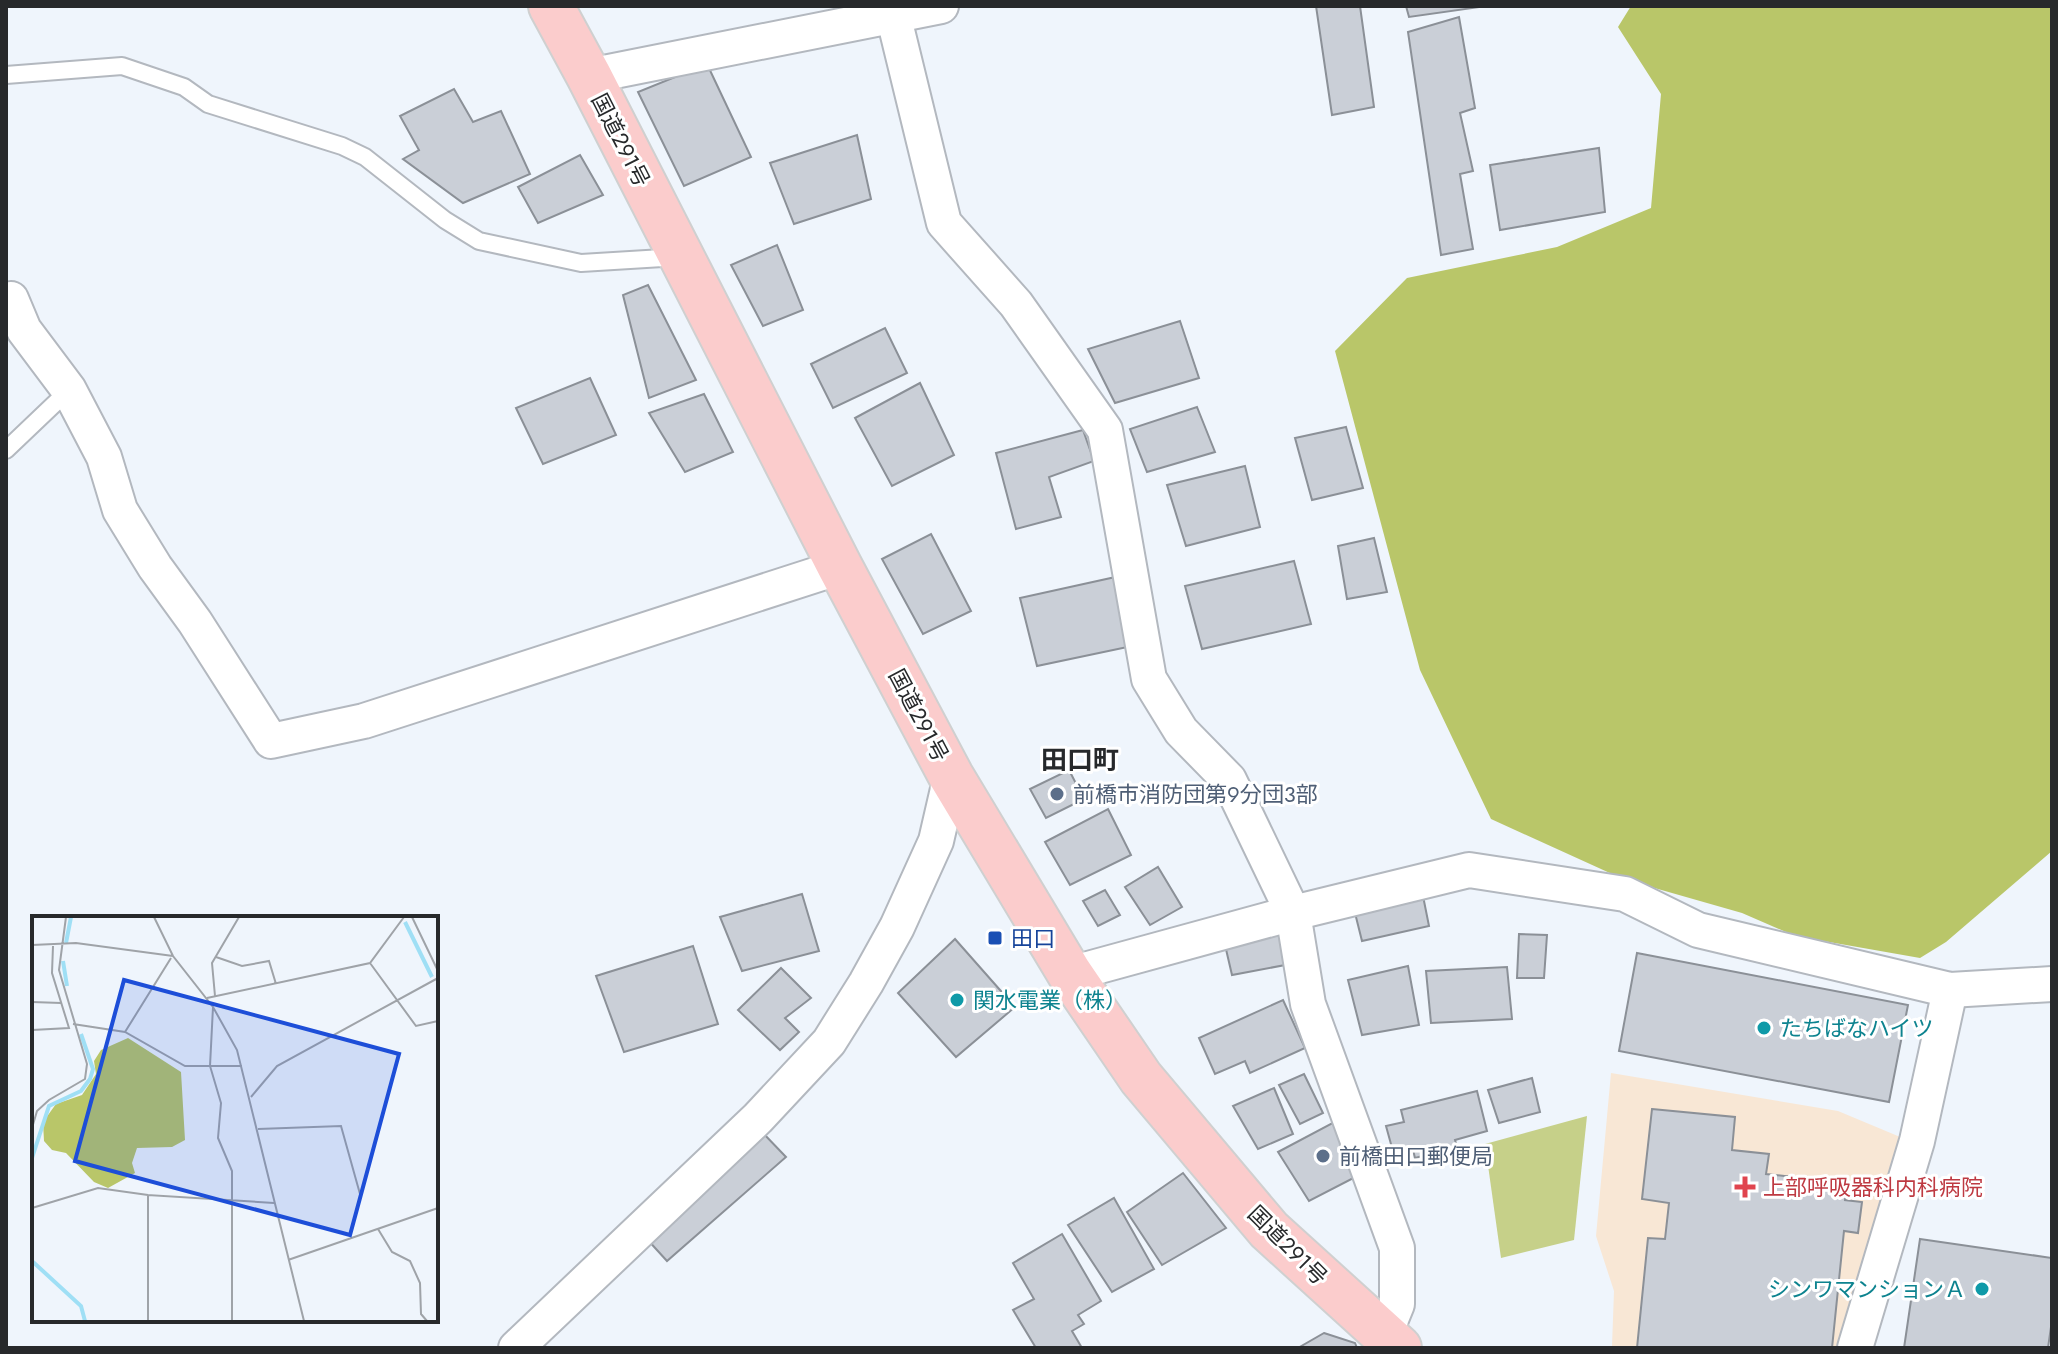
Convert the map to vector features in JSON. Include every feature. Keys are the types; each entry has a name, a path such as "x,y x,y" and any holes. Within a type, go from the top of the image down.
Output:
{"highway":[{"name":"国道291号","path":"551,6 951,776 1070,974 1141,1078 1269,1230 1391,1342"}],"street":[{"path":"589,76 892,11 941,6"},
{"path":"892,11 944,223 1016,304 1105,430 1149,679 1181,731 1229,780 1293,913 1308,1004 1397,1248 1397,1304 1391,1342"},
{"path":"11,299 24,330 69,390 104,457 120,510 271,741 364,721 840,567"},
{"path":"516,1348 758,1118 829,1042 897,927 936,841 951,776"},
{"path":"1070,974 1293,913 1469,870 1625,894 1698,930 1950,990 2052,984"},
{"path":"1855,1348 1917,1141 1950,990"}],"lane":[{"path":"6,75 122,66 184,87 208,104 342,146 365,157 445,220 479,241 581,263 681,257"},
{"path":"6,450 69,390"}],"shaded area":[{"name":"上部呼吸器科内科病院","path":"1611,1073 1838,1111 1905,1139 1841,1348 1610,1348 1614,1291 1596,1236"}],"green space":[{"path":"1631,6 2052,7 2052,851 1946,942 1920,958 1795,936 1742,913 1623,879 1491,819 1420,670 1335,351 1407,278 1557,247 1651,208 1661,94 1618,27"},
{"path":"1587,1116 1574,1240 1501,1258 1485,1144"}],"building":[{"path":"1316,6 1360,6 1374,107 1332,115"},
{"path":"1406,6 1480,6 1480,7 1409,17"},
{"path":"1459,17 1475,108 1460,113 1473,171 1460,174 1473,249 1441,255 1408,32"},
{"path":"707,64 751,157 684,186 638,92"},
{"path":"454,89 473,122 501,111 530,174 463,203 403,159 419,150 400,116"},
{"path":"857,135 871,199 794,224 770,163"},
{"path":"1599,148 1605,212 1500,230 1490,165"},
{"path":"580,155 603,195 538,223 518,187"},
{"path":"777,245 803,310 763,326 731,265"},
{"path":"648,285 696,380 649,398 623,295"},
{"path":"1180,321 1199,378 1115,403 1088,349"},
{"path":"885,328 907,373 833,408 811,364"},
{"path":"590,378 616,435 543,464 516,408"},
{"path":"920,383 954,455 892,486 855,418"},
{"path":"704,394 733,452 685,472 649,413"},
{"path":"1197,407 1215,452 1147,472 1130,429"},
{"path":"1346,427 1363,488 1312,500 1295,438"},
{"path":"1083,430 1094,461 1049,477 1061,517 1016,529 996,453"},
{"path":"1245,466 1260,527 1186,546 1167,485"},
{"path":"931,534 971,611 923,634 882,559"},
{"path":"1374,538 1387,592 1347,599 1338,546"},
{"path":"1294,561 1311,624 1202,649 1185,586"},
{"path":"1120,576 1137,645 1037,666 1020,598"},
{"name":"前橋市消防団第9分団3部","path":"1069,770 1084,799 1046,818 1030,789"},
{"path":"1108,809 1131,855 1070,885 1045,842"},
{"path":"1158,867 1182,907 1150,925 1125,887"},
{"path":"1421,886 1429,926 1362,941 1352,901"},
{"path":"1105,890 1120,915 1098,926 1083,901"},
{"path":"802,894 819,951 742,971 720,917"},
{"path":"1287,918 1296,963 1232,975 1222,932"},
{"path":"1519,934 1547,935 1544,978 1517,978"},
{"name":"関水電業（株）","path":"955,939 1015,1007 956,1057 898,993"},
{"path":"693,946 718,1024 624,1052 596,976"},
{"name":"たちばなハイツ","path":"1637,953 1908,1005 1889,1102 1619,1051"},
{"path":"1408,966 1419,1025 1362,1035 1348,980"},
{"path":"1507,967 1512,1019 1431,1023 1426,971"},
{"path":"781,968 811,998 785,1018 799,1032 780,1050 738,1010"},
{"path":"1283,1000 1305,1048 1250,1073 1245,1061 1215,1074 1199,1038"},
{"path":"1304,1074 1323,1113 1300,1124 1279,1085"},
{"path":"1532,1078 1540,1112 1499,1123 1488,1090"},
{"path":"1274,1088 1293,1134 1258,1149 1233,1106"},
{"path":"1477,1091 1487,1131 1455,1140 1457,1147 1415,1158 1413,1150 1394,1155 1386,1126 1404,1122 1401,1110"},
{"path":"1652,1109 1735,1117 1732,1150 1769,1154 1766,1174 1847,1183 1845,1200 1862,1202 1858,1233 1844,1231 1832,1348 1637,1348 1648,1238 1665,1239 1669,1203 1642,1199"},
{"path":"1340,1119 1367,1171 1309,1201 1278,1152"},
{"path":"762,1132 786,1157 667,1261 646,1238"},
{"path":"1183,1173 1226,1228 1162,1265 1127,1212"},
{"path":"1114,1198 1154,1269 1112,1292 1068,1225"},
{"path":"1062,1234 1101,1301 1078,1315 1084,1324 1072,1331 1082,1348 1036,1348 1013,1310 1034,1299 1013,1263"},
{"name":"シンワマンションＡ","path":"1920,1239 2052,1258 2052,1320 2048,1348 1904,1348"},
{"path":"1324,1333 1355,1343 1357,1348 1298,1348"}],"place":[{"name":"前橋市消防団第9分団3部","path":"1057,794"},
{"name":"田口","path":"995,938"},
{"name":"関水電業（株）","path":"957,1000"},
{"name":"たちばなハイツ","path":"1764,1028"},
{"name":"前橋田口郵便局","path":"1323,1156"},
{"name":"上部呼吸器科内科病院","path":"1745,1187"},
{"name":"シンワマンションＡ","path":"1982,1289"}],"district":[{"name":"田口町","path":"1080,760"}]}
